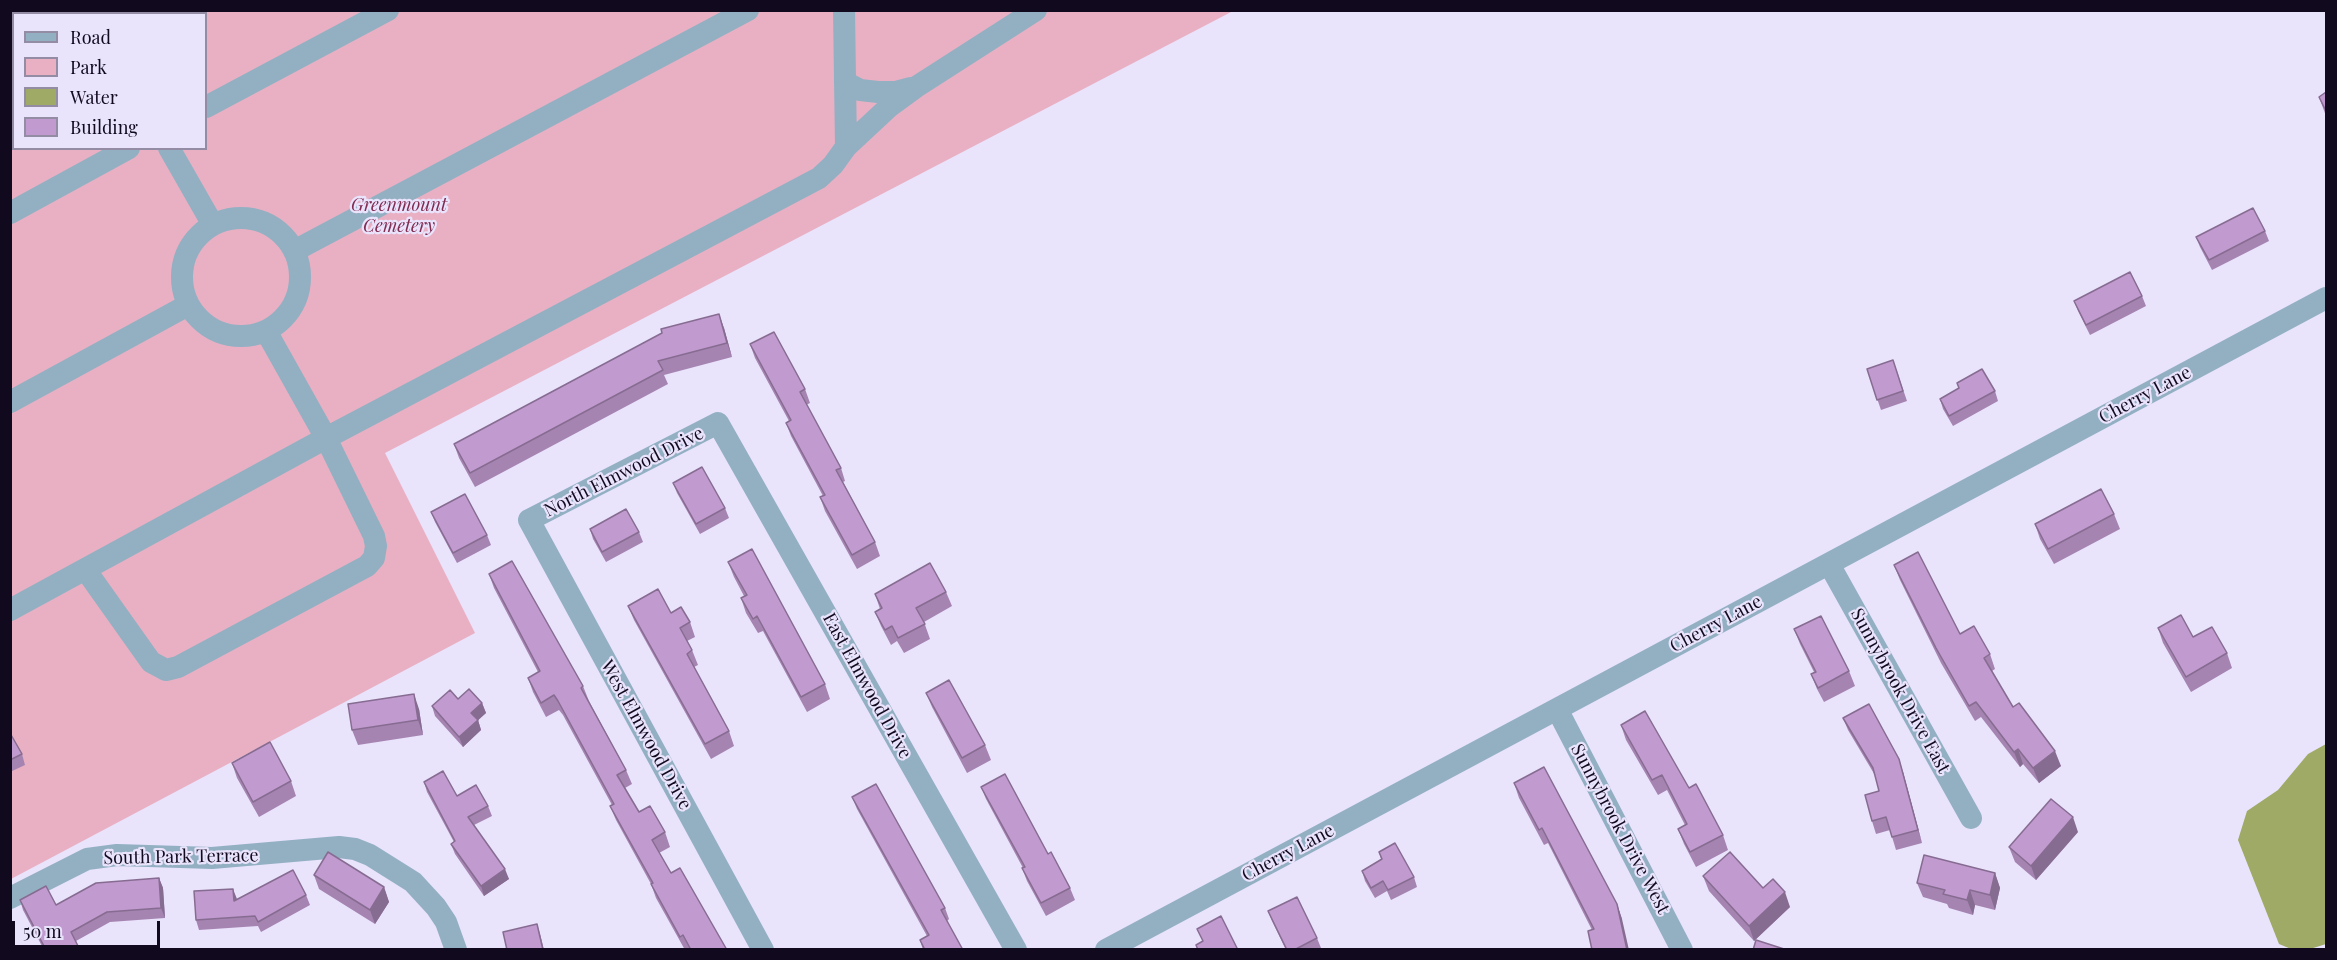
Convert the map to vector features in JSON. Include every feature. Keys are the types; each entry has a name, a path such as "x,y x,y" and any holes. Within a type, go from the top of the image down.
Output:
{"street":[{"path":"207,106 388,10"},
{"path":"294,251 748,10"},
{"path":"844,10 846,147"},
{"path":"10,610 326,438 819,178 833,165 846,147 890,106 1036,10"},
{"path":"845,82 860,90 878,92 896,92 916,87"},
{"path":"10,213 125,150"},
{"path":"170,150 213,225"},
{"path":"239,218 256,220 277,231 294,251 300,277 298,295 290,312 277,325 266,331 252,336 235,336 216,331 203,322 188,305 183,290 182,273 186,257 194,242 213,225 239,218"},
{"name":"Cherry Lane","path":"1106,950 2326,298"},
{"path":"10,402 188,305"},
{"path":"85,569 151,662 166,670 178,667 367,566 374,558 376,546 374,536 326,438 266,331"},
{"name":"North Elmwood Drive","path":"529,520 718,423"},
{"name":"East Elmwood Drive","path":"718,423 1016,950"},
{"name":"West Elmwood Drive","path":"529,520 763,950"},
{"name":"Sunnybrook Drive East","path":"1829,564 1971,818"},
{"name":"Sunnybrook Drive West","path":"1557,709 1682,950"},
{"name":"South Park Terrace","path":"10,897 87,860 117,855 212,858 339,847 356,849 370,855 413,882 436,907 446,922 456,950"}],"green space":[{"name":"Greenmount Cemetery","path":"11,11 1233,11 385,453 475,633 11,879"}],"water":[{"path":"2326,744 2326,944 2310,949 2291,949 2279,944 2238,840 2247,811 2278,790 2308,754"}],"building":[{"path":"2326,92 2326,111 2319,97"},
{"path":"2253,208 2265,231 2209,260 2196,237"},
{"path":"2130,272 2142,296 2086,325 2074,301"},
{"path":"719,314 727,343 658,361 663,370 470,473 454,444 662,333 661,329"},
{"path":"774,332 805,389 800,392 841,468 836,470 875,542 852,555 820,497 825,495 786,423 791,420 750,344"},
{"path":"1893,360 1903,391 1877,400 1867,369"},
{"path":"1982,369 1995,391 1949,416 1940,399 1959,388 1957,383"},
{"path":"702,467 725,508 696,524 673,483"},
{"path":"2101,489 2114,514 2048,549 2035,524"},
{"path":"465,494 487,535 453,553 431,512"},
{"path":"626,509 639,532 602,552 590,529"},
{"path":"752,549 825,684 801,697 757,616 753,619 741,598 747,595 728,562"},
{"path":"1918,552 1960,634 1974,626 1990,654 1984,658 2013,707 2019,703 2055,751 2033,768 2018,749 2014,752 1976,702 1969,706 1936,648 1894,565"},
{"path":"512,561 583,686 581,688 626,770 617,775 639,812 650,806 665,832 652,840 671,873 680,868 727,950 691,950 683,935 680,937 610,806 614,804 558,701 554,695 541,703 528,678 540,671 489,574"},
{"path":"930,563 946,592 916,608 925,624 898,638 892,626 885,630 875,612 882,608 875,594"},
{"path":"658,589 671,613 681,607 690,622 680,628 692,650 687,654 729,731 705,744 628,606"},
{"path":"2181,615 2193,637 2212,627 2227,653 2186,677 2158,628"},
{"path":"1821,616 1849,671 1818,688 1811,674 1816,672 1794,629"},
{"path":"949,680 985,745 962,758 926,693"},
{"path":"469,689 482,703 471,713 478,720 459,737 432,706 450,690 458,699"},
{"path":"414,694 418,720 352,730 348,704"},
{"path":"1869,704 1899,759 1918,830 1892,837 1886,817 1872,821 1865,795 1879,791 1873,768 1843,718"},
{"path":"1645,711 1689,788 1696,784 1723,835 1690,852 1678,829 1687,824 1662,775 1652,780 1621,725"},
{"path":"10,733 22,754 10,760"},
{"path":"270,742 291,781 253,802 232,763"},
{"path":"1544,767 1617,904 1627,950 1592,950 1588,931 1594,929 1542,828 1539,830 1514,783"},
{"path":"443,771 457,796 476,785 488,806 468,817 505,869 481,886 451,844 455,841 424,782"},
{"path":"1005,774 1048,854 1051,852 1070,888 1041,903 1022,868 1025,867 981,787"},
{"path":"876,784 945,908 941,910 963,950 925,950 920,940 929,935 852,797"},
{"path":"2051,799 2073,817 2031,866 2009,847"},
{"path":"1395,843 1414,877 1388,890 1383,881 1371,888 1362,871 1382,859 1379,852"},
{"path":"328,852 384,887 370,910 314,875"},
{"path":"1730,852 1763,888 1773,879 1785,892 1749,926 1703,876"},
{"path":"1924,855 1995,873 1990,895 1970,890 1967,900 1943,894 1945,890 1917,883"},
{"path":"293,870 306,895 258,922 255,916 196,920 194,891 233,889 234,901"},
{"path":"159,878 161,908 107,912 71,932 80,950 46,950 20,900 46,886 56,905 96,883"},
{"path":"1297,897 1317,938 1294,950 1287,950 1268,911"},
{"path":"1221,916 1238,950 1198,950 1196,945 1203,941 1197,929"},
{"path":"537,924 543,950 507,950 503,932"},
{"path":"1756,940 1784,949 1784,950 1753,950"}]}
